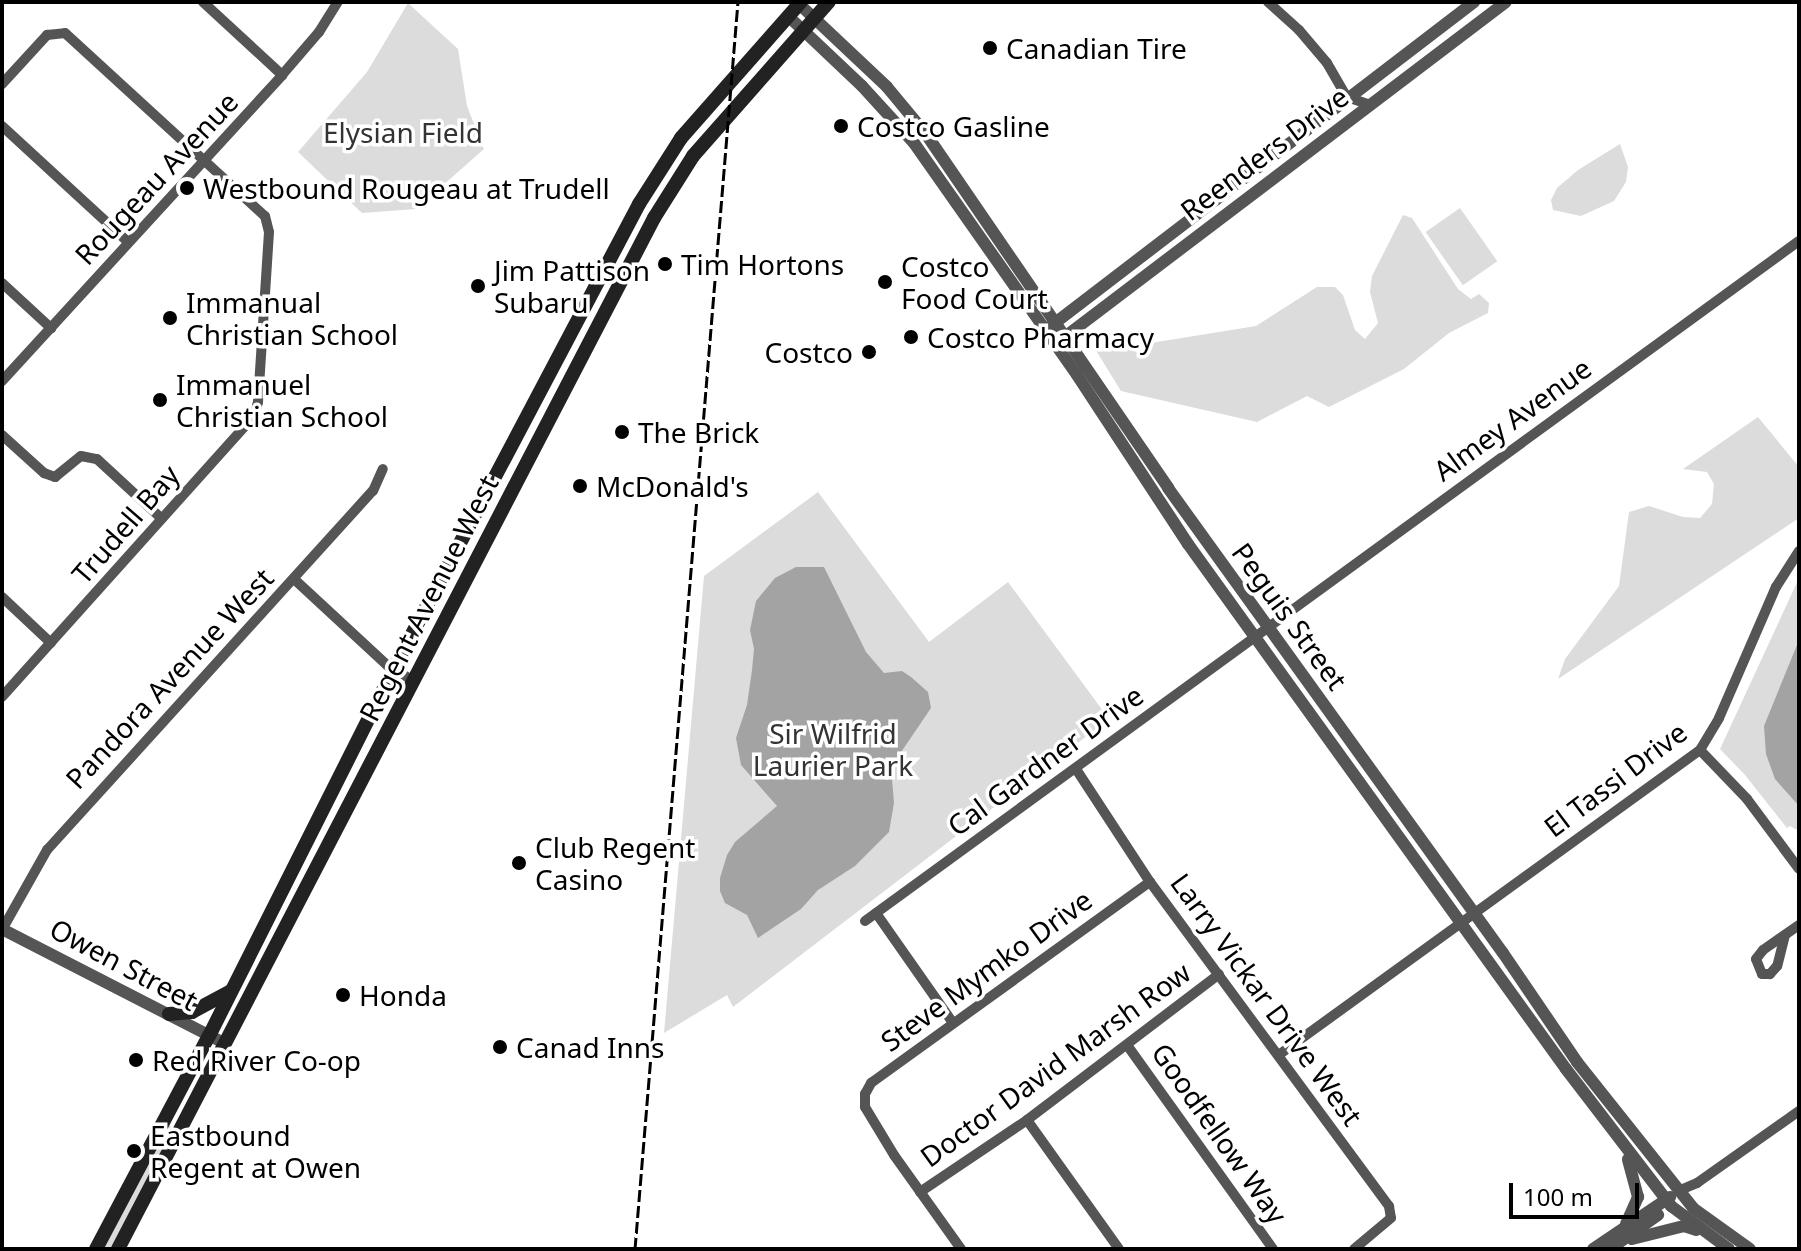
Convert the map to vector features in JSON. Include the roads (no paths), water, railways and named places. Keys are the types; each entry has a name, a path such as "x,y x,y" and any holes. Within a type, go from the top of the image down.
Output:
{"main road":[{"name":"Regent Avenue West","path":"118,1249 654,218 693,156 829,2"},
{"name":"Regent Avenue West","path":"96,1249 209,1036 393,670 639,204 681,138 800,3"},
{"path":"594,290 612,298"},
{"path":"492,483 502,511"},
{"path":"169,1014 192,1012 232,991"}],"street":[{"path":"203,2 282,75"},
{"name":"Rougeau Avenue","path":"2,381 282,75 319,32 338,2"},
{"path":"1268,2 1318,52 1347,97 1367,104"},
{"name":"Reenders Drive","path":"1045,330 1474,2"},
{"name":"Reenders Drive","path":"1054,346 1367,104 1506,2"},
{"name":"Peguis Street","path":"800,3 907,109 1058,322 1168,488 1474,913 1577,1062 1681,1194 1714,1225 1750,1249"},
{"name":"Peguis Street","path":"788,16 862,86 914,143 1254,636 1623,1146 1668,1203 1729,1249"},
{"name":"Trudell Bay","path":"2,84 47,35 60,31 204,160 268,223 258,402 254,416 2,697"},
{"path":"2,126 128,242"},
{"name":"Almey Avenue","path":"1254,636 1799,241"},
{"path":"2,283 51,328"},
{"path":"2,435 44,473 55,477 81,456 97,459 162,519"},
{"name":"Pandora Avenue West","path":"2,928 47,850 373,491 383,469"},
{"name":"El Tassi Drive","path":"1280,1054 1700,750 1719,718 1776,587 1799,551"},
{"path":"294,579 393,670 414,681"},
{"path":"2,597 51,643"},
{"name":"Cal Gardner Drive","path":"865,921 1254,636"},
{"path":"1700,750 1747,799 1799,869"},
{"name":"Larry Vickar Drive West","path":"1076,769 1150,882 1280,1054 1389,1206 1391,1218 1354,1249"},
{"name":"Steve Mymko Drive","path":"920,1192 865,1107 865,1094 871,1083 1150,882"},
{"path":"876,913 953,1023"},
{"path":"1785,935 1799,925"},
{"name":"Owen Street","path":"2,928 224,1043"},
{"name":"Doctor David Marsh Row","path":"920,1192 1027,1120 1219,974"},
{"name":"Goodfellow Way","path":"1127,1045 1273,1249"},
{"path":"1614,1246 1668,1203 1799,1111"},
{"path":"1027,1120 1119,1249"},
{"path":"1622,1230 1638,1197 1623,1146"},
{"path":"920,1192 961,1249"},
{"path":"1593,1249 1668,1203"},
{"path":"1614,1246 1684,1226 1704,1232"}],"railway":[{"path":"635,1249 738,2"}],"place":[{"name":"Canadian Tire","path":"990,48"},
{"name":"Costco Gasline","path":"841,126"},
{"name":"Westbound Rougeau at Trudell","path":"187,188"},
{"name":"Tim Hortons","path":"665,264"},
{"name":"Costco Food Court","path":"885,282"},
{"name":"Jim Pattison Subaru","path":"478,286"},
{"name":"Immanual Christian School","path":"170,318"},
{"name":"Costco Pharmacy","path":"911,337"},
{"name":"Costco","path":"869,352"},
{"name":"Immanuel Christian School","path":"160,400"},
{"name":"The Brick","path":"622,432"},
{"name":"McDonald's","path":"580,486"},
{"name":"Club Regent Casino","path":"519,863"},
{"name":"Honda","path":"343,995"},
{"name":"Canad Inns","path":"500,1047"},
{"name":"Red River Co-op","path":"136,1060"},
{"name":"Eastbound Regent at Owen","path":"134,1151"}],"park label":[{"name":"Elysian Field","path":"403,132"},
{"name":"Sir Wilfrid Laurier Park","path":"833,749"}]}
